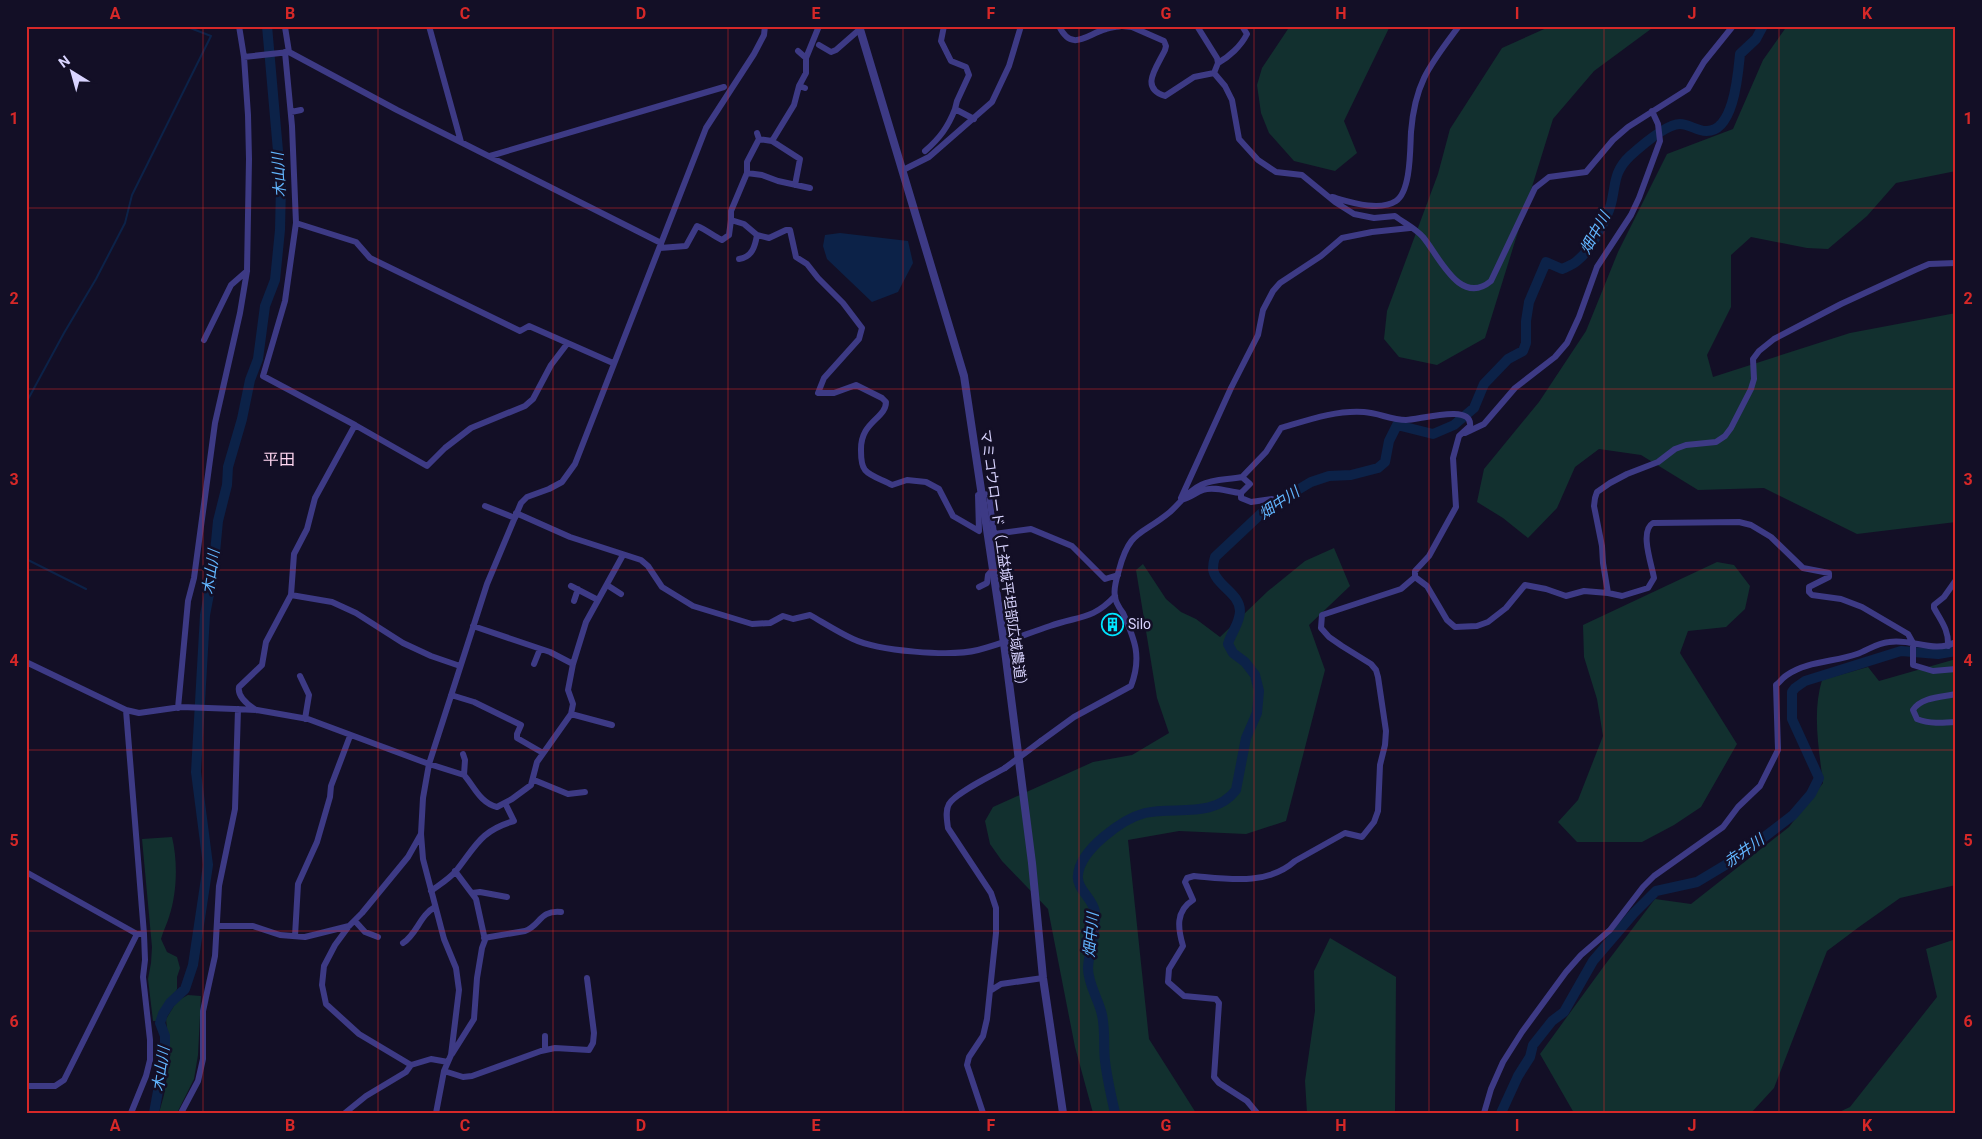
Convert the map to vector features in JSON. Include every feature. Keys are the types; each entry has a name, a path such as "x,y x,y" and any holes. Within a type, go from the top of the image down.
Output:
{"street":[{"path":"180,707 188,601 194,578 215,423 240,313 247,271 249,159 244,58 239,26"},
{"path":"287,26 296,223 285,301 263,376 427,466 445,448 471,428 525,406 533,399 550,364 567,344"},
{"path":"429,26 461,142"},
{"path":"452,1055 459,990 458,976 444,940 435,907 423,859 421,834 423,798 429,764 487,584 516,516 524,500 562,482 575,464 706,128 754,54 764,35 766,26"},
{"path":"772,141 794,105 802,87 806,74 806,58 819,26"},
{"path":"925,151 939,139 948,127 955,109 956,100 969,75 966,67 951,61 941,42 944,26"},
{"path":"903,170 929,157 992,102 1009,66 1021,26"},
{"path":"1059,26 1062,34 1069,39 1078,41 1105,29 1122,26 1132,27 1164,41 1165,50 1151,81 1152,88 1158,94 1165,96 1194,77 1214,73"},
{"path":"1197,26 1218,62"},
{"path":"1214,73 1218,62 1226,58 1247,34 1242,26"},
{"path":"1329,197 1380,206 1396,201 1404,190 1408,171 1414,109 1419,88 1429,67 1459,26"},
{"path":"1214,73 1225,86 1232,100 1239,139 1258,160 1276,172 1302,175 1354,214 1374,218 1395,216 1424,238 1445,268 1458,282 1473,288 1485,286 1491,281 1536,188 1549,177 1586,172 1613,140 1688,89 1704,62 1733,26"},
{"path":"819,45 831,52 836,50 859,27"},
{"name":"マミコウロード（上益城平坦部広域農道）","path":"859,27 964,376 1004,643 1032,863 1043,978 1063,1113"},
{"path":"798,51 806,58"},
{"path":"244,58 287,52 661,245 686,246 696,224 722,240 729,235 731,211 747,173 747,162 758,136 772,141 800,159 795,185"},
{"path":"490,156 724,87"},
{"path":"955,109 974,119"},
{"path":"291,112 301,110"},
{"path":"1459,436 1484,424 1515,388 1555,357 1567,343 1597,266 1631,214 1639,198 1660,140 1658,124 1652,112"},
{"path":"747,173 762,175 778,181 810,188"},
{"path":"731,220 744,224 757,235 769,238 790,230 796,257 807,264 843,303 862,328 859,339 824,378 818,393 834,394 856,385 882,398 886,402 883,412 870,424 861,439 860,457 865,470 892,485 907,480 926,482 938,489 953,516 979,531 978,495 989,496 996,566 988,575 986,583 979,587"},
{"path":"296,223 356,242 370,258 520,332 529,326 614,363"},
{"path":"485,506 640,560 648,566 662,587 693,606 752,624 770,623 783,616 793,619 810,615 854,640 925,653 975,651 1004,643 1052,625 1090,615 1104,608 1114,596 1126,549 1135,535 1171,512 1180,500 1231,388 1258,335 1266,302 1280,283 1321,256 1342,238 1372,232 1410,228"},
{"path":"739,259 751,254 755,247 757,235"},
{"path":"1608,593 1602,546 1594,506 1597,492 1627,474 1658,462 1686,445 1716,442 1725,436 1751,389 1754,379 1753,359 1759,350 1774,339 1841,304 1929,264 1956,263"},
{"path":"204,340 231,285 247,271"},
{"path":"1180,500 1200,485 1218,479 1242,477 1266,452 1281,428 1319,417 1364,412 1404,420 1458,413 1467,416 1470,426 1459,436 1453,458 1456,507 1428,556 1415,571 1415,577"},
{"path":"257,710 242,698 238,692 239,687 262,665 266,642 291,595 294,554 307,530 314,498 355,425"},
{"path":"1241,493 1250,484 1242,477"},
{"path":"1180,500 1203,490 1214,489 1241,493"},
{"path":"1241,493 1241,498 1251,502 1272,499"},
{"path":"1415,577 1427,586 1447,620 1455,626 1478,626 1488,622 1506,608 1525,585 1546,589 1566,596 1584,590 1622,596 1639,592 1651,586 1654,578 1646,540 1647,530 1653,523 1739,522 1751,525 1771,537 1803,568 1829,573 1829,577 1808,587 1812,595 1841,599 1862,608 1908,634 1913,645 1913,665 1928,669 1956,669"},
{"path":"994,534 1030,530 1072,546 1105,579 1118,575"},
{"path":"463,754 465,760 464,775 473,790 492,806 496,807 528,789 534,780 537,762 542,753 571,714 573,704 568,690 573,664 586,622 623,555"},
{"path":"1257,1113 1247,1102 1219,1084 1214,1077 1219,1003 1216,999 1184,996 1168,982 1169,969 1183,946 1178,922 1187,904 1192,900 1185,882 1187,878 1194,876 1242,880 1260,878 1288,866 1345,833 1362,837 1374,822 1378,810 1380,765 1385,745 1386,730 1378,676 1371,664 1357,657 1329,637 1321,628 1322,616 1401,588 1415,577"},
{"path":"1948,646 1949,637 1934,605 1944,597 1956,580"},
{"path":"607,585 621,594"},
{"path":"571,586 598,600"},
{"path":"574,601 578,590"},
{"path":"291,595 332,602 356,612 403,643 431,656 460,666"},
{"path":"983,1113 967,1065 968,1057 983,1036 996,933 996,908 991,893 948,828 946,816 948,805 954,797 1005,768 1074,717 1131,686 1136,673 1136,646 1132,633 1114,596"},
{"path":"474,626 540,649 573,664"},
{"path":"1484,1113 1491,1089 1503,1062 1522,1032 1566,972 1581,955 1610,930 1643,887 1654,876 1723,827 1738,807 1760,786 1778,750 1776,685 1788,674 1803,668 1856,654 1889,642 1922,646 1948,646 1956,642"},
{"path":"534,664 540,649"},
{"path":"26,662 126,710 140,712 180,707 257,710 305,719 464,775"},
{"path":"300,676 309,695 305,719"},
{"path":"1956,694 1926,700 1919,703 1913,710 1917,719 1922,721 1934,723 1956,722"},
{"path":"451,695 474,702 521,725 517,738 542,753"},
{"path":"181,1113 198,1081 203,1059 204,1011 215,956 219,886 235,809 237,709"},
{"path":"126,710 140,934 145,960 143,977 150,1040 150,1060 146,1076 130,1113"},
{"path":"571,714 612,725"},
{"path":"295,936 298,884 317,842 330,797 331,786 350,736"},
{"path":"534,780 568,794 585,792"},
{"path":"431,891 456,871 470,850 489,831 514,821 504,803"},
{"path":"411,1065 359,1034 326,1004 322,986 324,966 332,950 348,926 408,857 421,834"},
{"path":"436,1113 444,1071 474,1019 477,978 484,938 478,906 472,893 456,871"},
{"path":"26,872 140,934"},
{"path":"472,893 480,892 507,897"},
{"path":"403,943 409,939 422,919 435,907"},
{"path":"484,938 525,931 530,929 546,913 561,912"},
{"path":"354,921 365,932 378,937"},
{"path":"217,926 253,926 280,935 305,937 348,926"},
{"path":"26,1086 55,1086 64,1080 140,934"},
{"path":"444,1071 462,1077 472,1076 545,1050 555,1048 587,1050 591,1048 594,1043 594,1033 587,978"},
{"path":"990,990 1002,984 1043,978"},
{"path":"545,1036 545,1050"},
{"path":"345,1113 366,1096 406,1072 411,1065 431,1060 448,1062"}],"green space":[{"path":"1290,26 1390,26 1344,121 1357,153 1335,171 1294,161 1269,133 1261,113 1257,85 1262,68"},
{"path":"1551,26 1655,26 1594,71 1553,119 1485,338 1437,365 1399,357 1384,339 1387,311 1438,174 1450,129 1502,48"},
{"path":"1787,26 1956,26 1956,171 1896,183 1867,216 1828,249 1807,248 1751,237 1731,255 1731,307 1707,355 1713,377 1850,333 1956,313 1956,522 1857,534 1764,488 1698,490 1641,455 1599,449 1575,467 1557,508 1528,538 1503,518 1477,502 1484,469 1539,402 1586,331 1618,252 1667,154 1733,129 1763,60"},
{"path":"1334,548 1350,586 1309,625 1325,670 1286,821 1246,834 1179,831 1128,840 1149,1039 1196,1113 1093,1113 1075,1047 1048,909 1002,861 990,844 985,821 993,807 1093,762 1132,755 1169,733 1157,698 1136,570 1143,564 1166,599 1181,612 1196,619 1220,637 1268,591 1305,561"},
{"path":"1717,562 1734,565 1750,586 1745,609 1726,627 1688,631 1680,653 1737,744 1701,807 1674,825 1642,842 1577,842 1558,822 1578,800 1603,736 1597,699 1584,657 1583,625"},
{"path":"1956,659 1956,885 1900,898 1827,951 1774,1088 1751,1113 1574,1113 1540,1054 1655,899 1691,904 1789,827 1823,783 1817,718 1817,705 1822,680 1868,667 1879,681"},
{"path":"172,837 175,857 175,888 172,908 161,939 167,952 177,957 180,968 177,977 177,989 173,997 164,1005 156,1021 153,1021 148,979 152,947 142,839"},
{"path":"1330,938 1396,977 1395,1113 1307,1113 1305,1081 1315,1011 1314,971"},
{"path":"1956,939 1956,1113 1837,1113 1850,1107 1937,997 1926,949"},
{"path":"188,995 201,996 198,1055 194,1079 177,1113 159,1113 170,1056 166,1019 177,1001"}],"water":[{"path":"840,233 908,241 913,263 898,292 872,302 827,259 823,246 825,235"}],"waterway":[{"path":"26,403 96,279 125,223 132,195 211,36 185,26"},
{"name":"木山川","path":"154,1113 165,1053 165,1036 160,1023 170,1003 185,989 193,965 208,865 196,772 205,615 213,573 218,521 227,485 228,467 242,419 250,380 258,359 265,306 275,280 280,230 281,185 267,26"},
{"name":"畑中川","path":"1115,1113 1105,1061 1103,1017 1088,974 1095,926 1095,912 1094,907 1080,885 1078,875 1081,865 1094,846 1114,829 1136,816 1157,811 1194,810 1217,805 1236,790 1246,738 1257,713 1259,691 1255,675 1245,662 1233,653 1228,644 1239,620 1240,611 1236,599 1215,575 1213,569 1215,557 1267,508 1311,482 1329,476 1351,475 1378,468 1385,462 1389,441 1397,425 1433,434 1454,425 1474,408 1484,384 1508,359 1523,351 1526,343 1526,321 1529,302 1546,262 1562,269 1583,256 1606,218 1618,173 1630,156 1647,142 1674,125 1683,124 1706,131 1715,129 1723,122 1733,100 1740,54 1756,39 1763,26"},
{"path":"26,559 86,589"},
{"name":"赤井川","path":"1501,1113 1518,1076 1530,1057 1533,1045 1552,1021 1564,1012 1593,961 1634,913 1656,891 1697,882 1737,858 1793,815 1811,794 1819,778 1792,719 1792,692 1795,688 1805,681 1901,651 1938,654 1956,651"}],"place":[{"name":"Silo","path":"1112,624"}],"district":[{"name":"平田","path":"279,459"}]}
